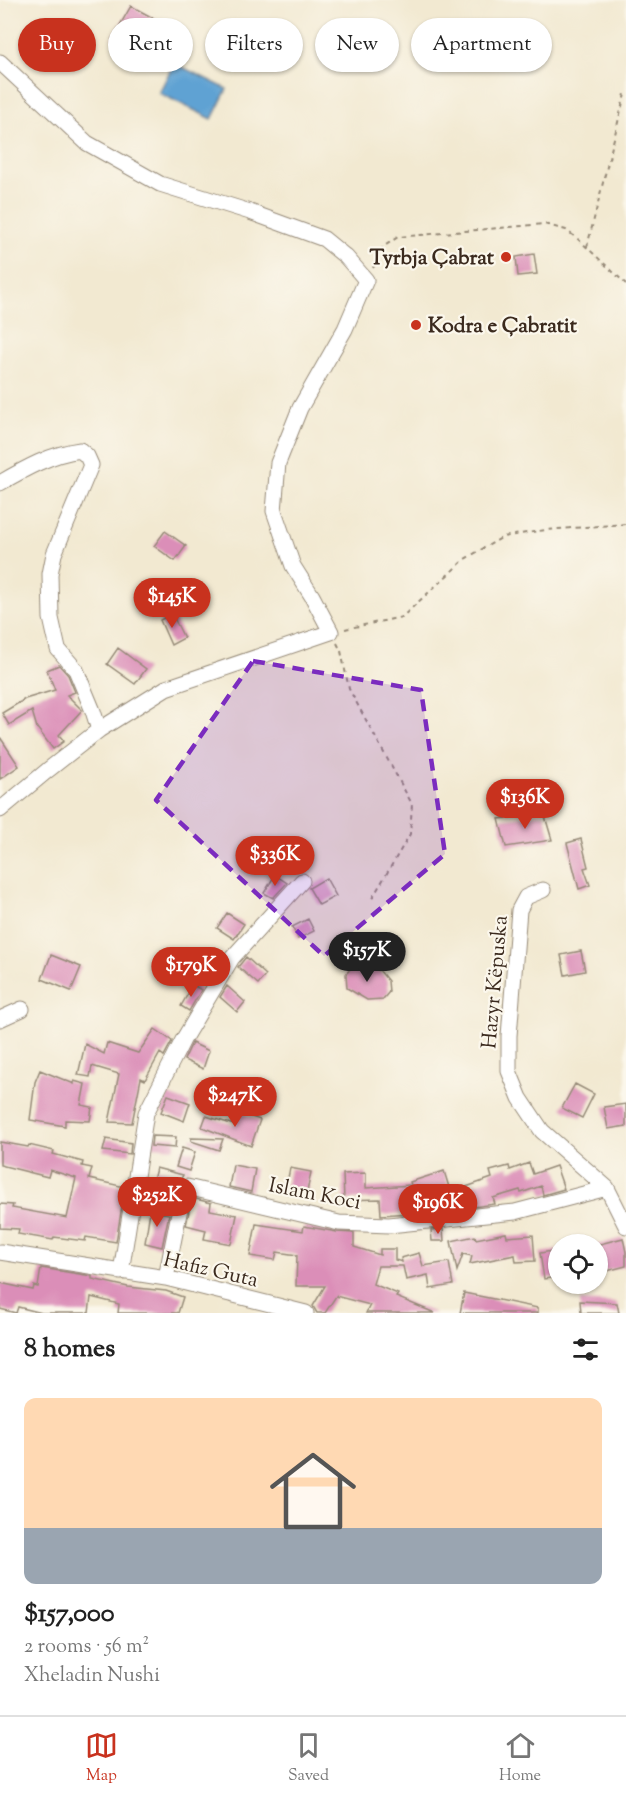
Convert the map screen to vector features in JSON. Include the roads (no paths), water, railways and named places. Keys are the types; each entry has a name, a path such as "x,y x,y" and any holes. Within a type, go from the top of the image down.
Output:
{"street":[{"path":"0,62 87,143 160,184 250,212 324,239 346,257 366,280 345,329 300,408 278,463 274,511 293,566 331,632 316,639 237,662 166,688 99,730 0,810"},
{"path":"0,483 44,459 63,453 80,450 87,456 91,465 54,554 50,574 51,618 58,649 76,670 99,730"},
{"path":"121,1272 146,1113 183,1040 232,958 302,881"},
{"name":"Hazyr Këpuska","path":"543,890 526,897 519,910 509,1036 509,1071 520,1098 542,1131 607,1188 626,1226"},
{"path":"0,1019 22,1009"},
{"name":"Islam Koci","path":"166,1278 183,1193 187,1187 339,1224 389,1225 515,1212 607,1188"},
{"name":"Hafiz Guta","path":"0,1252 166,1278 306,1313"}],"water":[{"path":"170,72 192,72 227,89 212,119 159,93"}],"place":[{"name":"Tyrbja Çabrat","path":"506,257"},
{"name":"Kodra e Çabratit","path":"416,325"}]}
